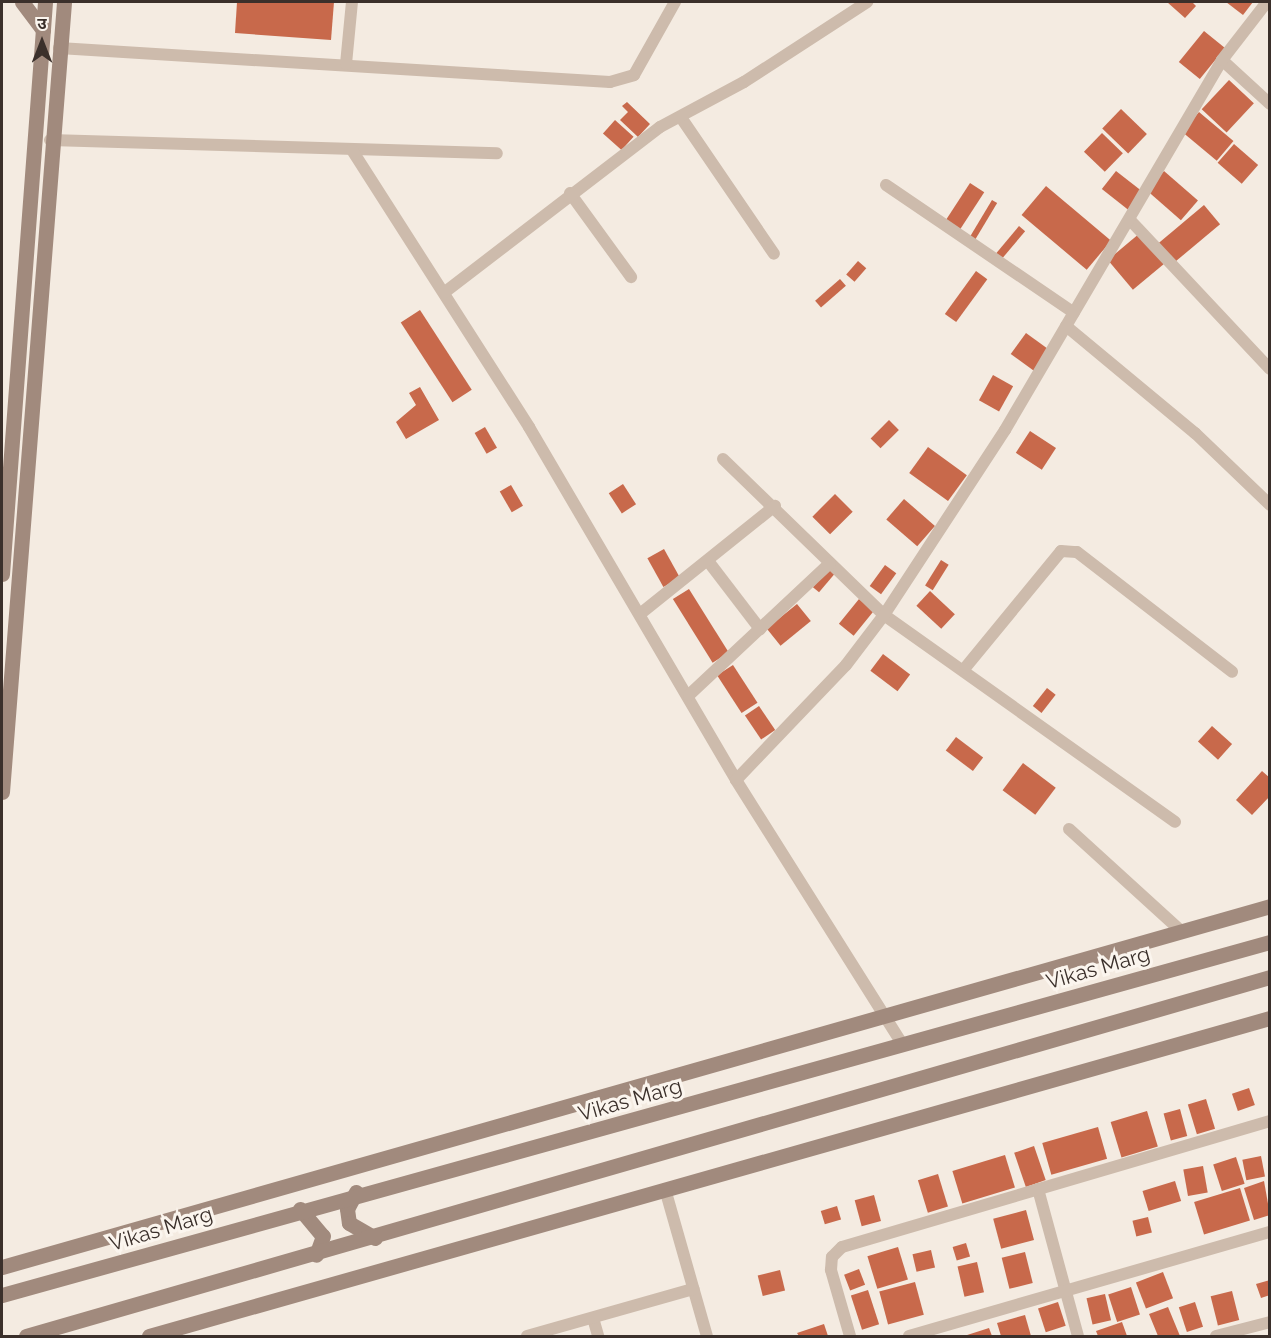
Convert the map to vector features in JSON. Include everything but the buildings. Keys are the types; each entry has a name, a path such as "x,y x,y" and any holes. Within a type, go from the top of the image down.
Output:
{"street":[{"path":"22,2 43,30"},
{"path":"2,574 45,2"},
{"path":"2,792 7,657 50,140 64,2"},
{"path":"346,64 352,2"},
{"path":"60,48 623,81 647,57 675,2"},
{"path":"445,292 570,193 660,127 682,119 867,2"},
{"path":"736,780 846,665 884,615 1074,313 1222,60 1267,2"},
{"path":"1222,60 1269,104"},
{"path":"682,119 774,254"},
{"path":"50,140 497,153"},
{"path":"352,150 445,292 689,695 736,780 903,1045"},
{"path":"886,185 1074,313"},
{"path":"570,193 631,277"},
{"path":"1130,220 1269,369"},
{"path":"1066,326 1195,433 1269,505"},
{"path":"723,459 775,506 884,615 965,668 1175,822"},
{"path":"640,614 775,506"},
{"path":"965,668 1061,551 1077,552 1232,672"},
{"path":"708,561 760,629"},
{"path":"689,695 830,563"},
{"path":"1069,829 1180,930"},
{"path":"2,1267 1269,906"},
{"name":"Vikas Marg","path":"2,1295 153,1256 356,1192 506,1157 1269,942"},
{"path":"26,1336 375,1238 1269,976"},
{"path":"149,1336 1269,1018"},
{"path":"850,1336 831,1270 832,1257 842,1247 1269,1121"},
{"path":"665,1189 707,1336"},
{"path":"1038,1189 1078,1336"},
{"path":"356,1192 347,1209 349,1223 375,1238"},
{"path":"300,1209 323,1236 316,1255"},
{"path":"909,1336 1269,1232"},
{"path":"527,1336 693,1288"},
{"path":"592,1318 598,1336"},
{"path":"1216,1336 1257,1331 1269,1322"}]}
